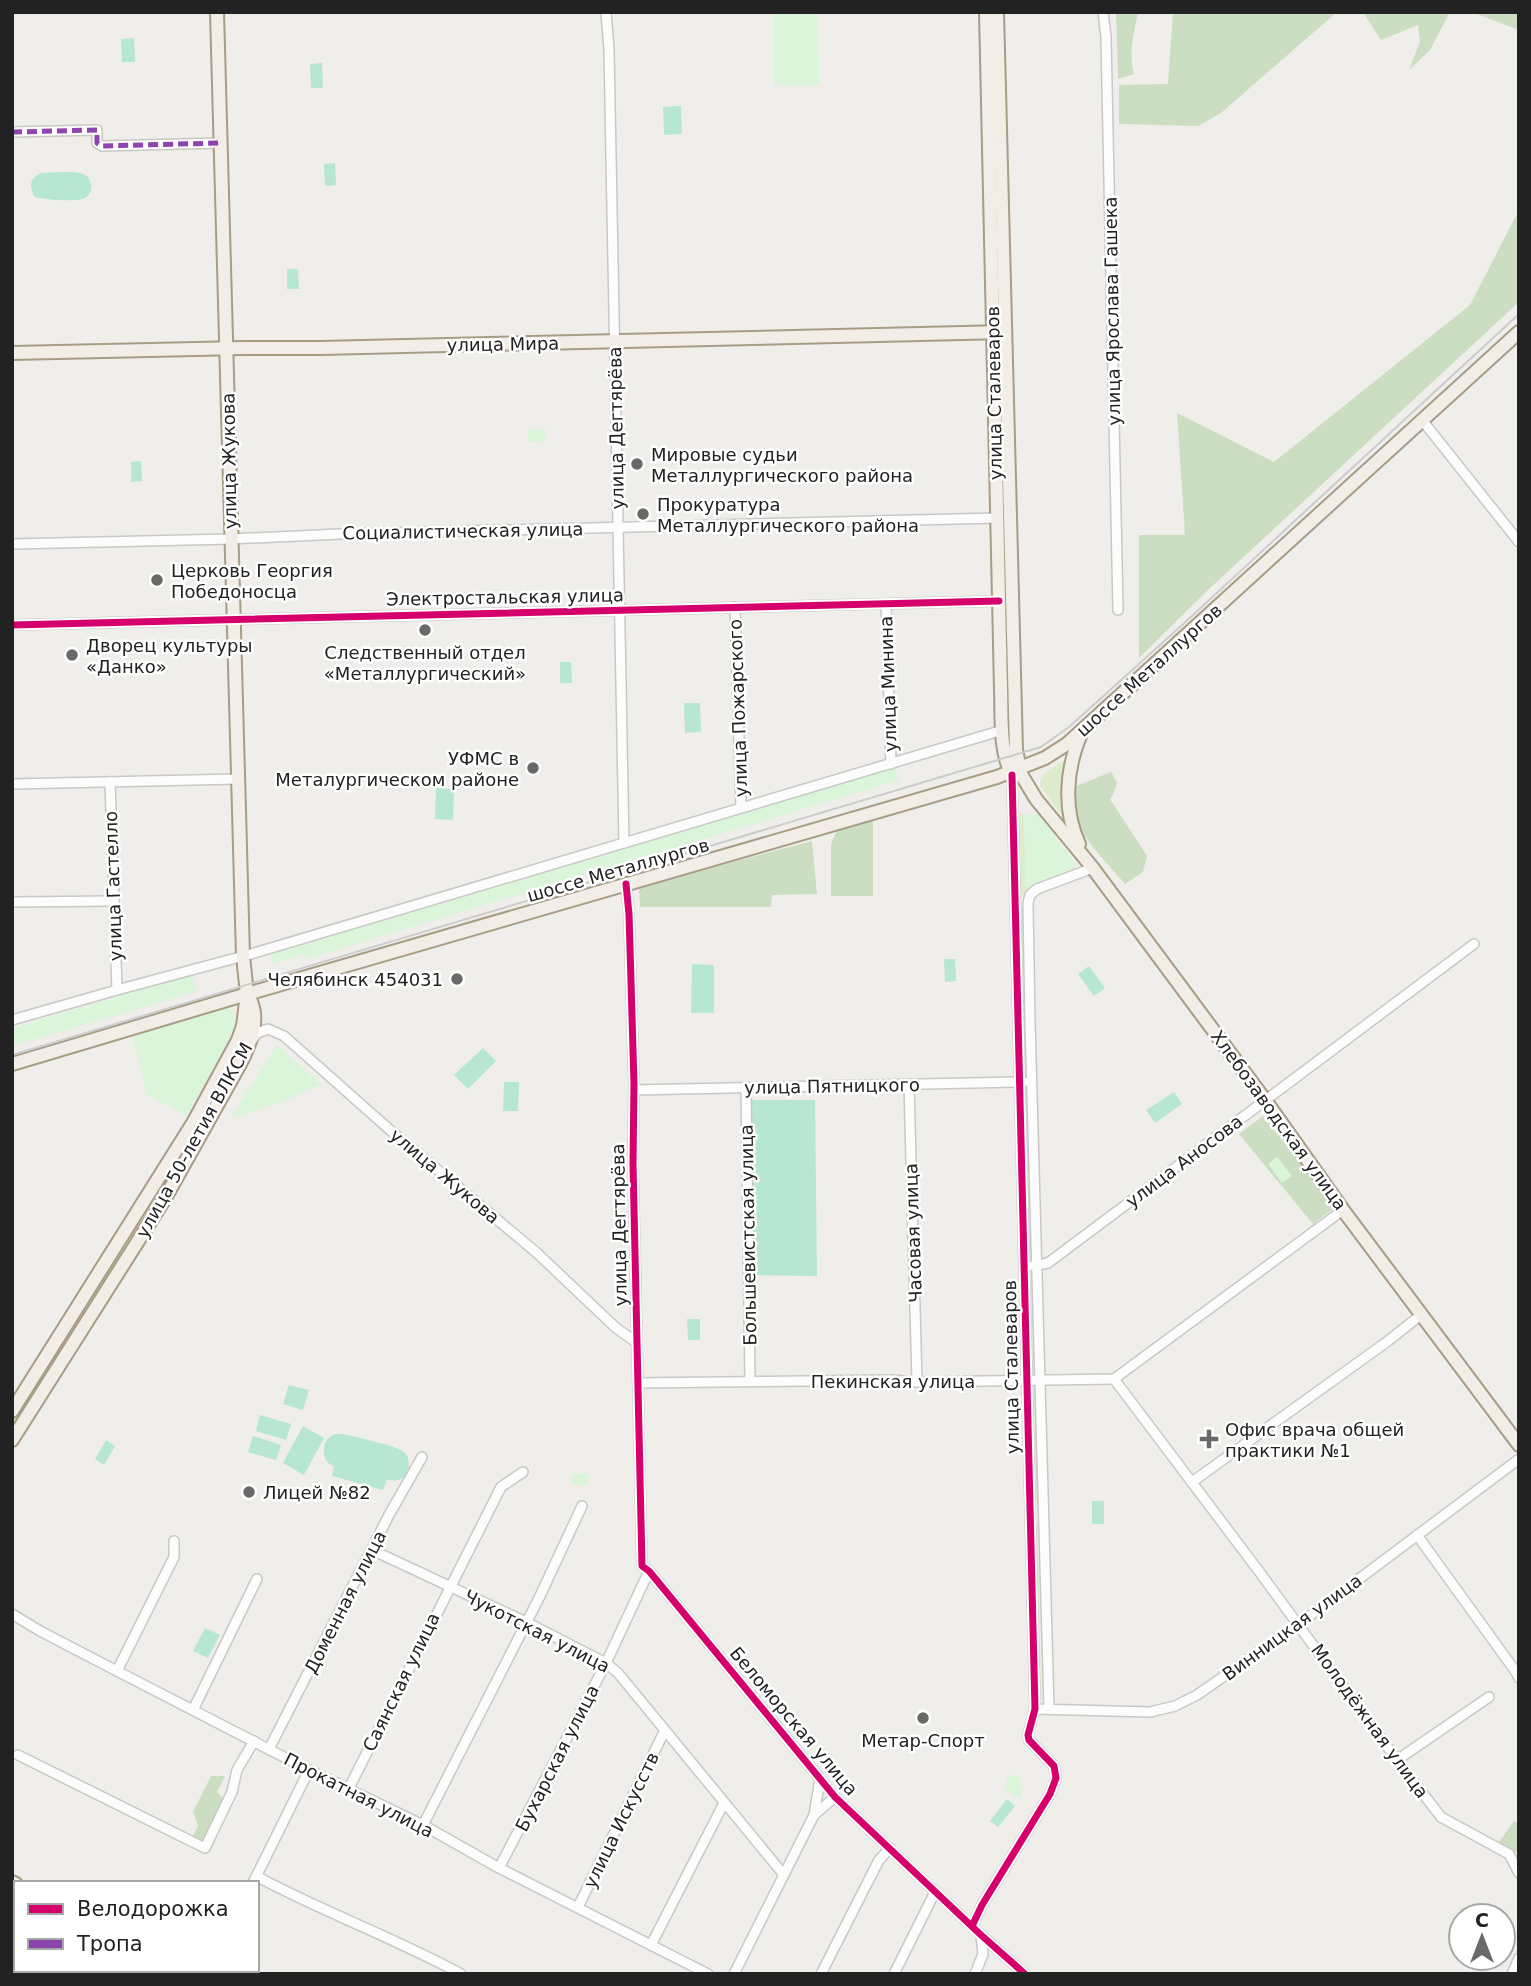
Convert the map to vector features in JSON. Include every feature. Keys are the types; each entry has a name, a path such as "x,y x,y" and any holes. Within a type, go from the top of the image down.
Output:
{"main road":[{"name":"улица Жукова","path":"217,12 232,620 243,956 247,993"},
{"name":"улица Сталеваров","path":"986,12 999,332 1009,729 1016,750 1014,772"},
{"name":"улица Сталеваров","path":"997,12 997,518 1006,601"},
{"name":"улица Мира","path":"12,353 999,332"},
{"name":"шоссе Металлургов","path":"12,1064 247,993 1014,772 1057,752 1519,332"},
{"path":"1083,730 1072,760 1069,803 1072,830 1089,863"},
{"name":"Хлебозаводская улица","path":"1014,772 1089,863 1519,1445"},
{"name":"улица 50-летия ВЛКСМ","path":"12,1440 164,1200 251,1043 254,1012 247,993"},
{"name":"улица 50-летия ВЛКСМ","path":"12,1411 193,1123 238,1040 243,1026 247,993"}],"street":[{"name":"улица Дегтярёва","path":"606,12 609,50 624,843"},
{"name":"улица Ярослава Гашека","path":"1103,12 1106,37 1118,610"},
{"path":"12,132 97,131 97,143 102,146 220,143"},
{"path":"1422,420 1519,542"},
{"name":"Социалистическая улица","path":"12,544 997,518"},
{"name":"Электростальская улица","path":"12,625 1006,601"},
{"name":"улица Минина","path":"886,604 891,764"},
{"name":"улица Пожарского","path":"735,607 741,808"},
{"name":"шоссе Металлургов","path":"12,1020 243,956 1009,729"},
{"name":"улица Сталеваров","path":"972,1926 1050,1794 1056,1778 1054,1766 1029,1740 1035,1709 1014,772"},
{"path":"12,784 238,779"},
{"name":"улица Гастелло","path":"110,782 117,990"},
{"path":"1015,899 1028,903 1030,895 1037,889 1085,871 1089,863"},
{"name":"улица Дегтярёва","path":"626,884 634,1090 638,1437 645,1568"},
{"path":"12,902 114,901"},
{"name":"улица Сталеваров","path":"1028,903 1049,1709"},
{"name":"улица Аносова","path":"1024,1265 1048,1263 1474,944"},
{"name":"улица Жукова","path":"251,1043 262,1030 268,1029 284,1036 390,1130 537,1253 615,1328 638,1343"},
{"name":"улица Пятницкого","path":"634,1090 1031,1082"},
{"name":"Часовая улица","path":"909,1084 917,1382"},
{"name":"Большевистская улица","path":"746,1088 750,1381"},
{"path":"1114,1379 1343,1210"},
{"path":"1192,1482 1422,1314"},
{"name":"Пекинская улица","path":"639,1382 1027,1382 1114,1379"},
{"name":"Молодёжная улица","path":"1114,1379 1441,1817 1509,1854 1519,1873"},
{"name":"Доменная улица","path":"268,1748 388,1516 422,1457"},
{"name":"Винницкая улица","path":"1035,1709 1150,1712 1175,1706 1197,1695 1299,1624 1519,1459"},
{"name":"Саянская улица","path":"348,1790 501,1487 523,1472"},
{"path":"423,1825 582,1506"},
{"path":"1030,1514 1043,1514"},
{"path":"1417,1535 1519,1678"},
{"path":"117,1671 174,1557 174,1541"},
{"name":"Чукотская улица","path":"372,1550 526,1622 606,1663 618,1673 784,1875"},
{"name":"Бухарская улица","path":"499,1868 606,1663 645,1568"},
{"name":"Беломорская улица","path":"645,1568 835,1797 981,1936 1025,1974"},
{"path":"193,1710 257,1579"},
{"name":"Прокатная улица","path":"12,1614 309,1770 423,1825 499,1868 652,1945 692,1970 708,1974"},
{"path":"1397,1760 1489,1697"},
{"name":"улица Искусств","path":"578,1907 664,1732"},
{"path":"18,1755 205,1848 232,1792 237,1770 254,1741"},
{"path":"255,1880 309,1770"},
{"path":"734,1974 814,1815 820,1779"},
{"path":"814,1815 835,1797"},
{"path":"652,1945 724,1804"},
{"path":"821,1974 879,1860 890,1848"},
{"path":"259,1882 419,1951 461,1974"},
{"path":"894,1974 935,1892"},
{"path":"975,1974 983,1954 981,1936"},
{"path":"1512,1974 1519,1958"}],"green space":[{"path":"773,12 818,12 819,85 774,85"},
{"path":"1116,12 1138,12 1132,51 1134,74 1118,79"},
{"path":"1173,12 1337,12 1221,113 1198,126 1119,124 1119,85 1168,84"},
{"path":"1363,12 1450,12 1430,50 1409,70 1420,42 1418,25 1381,40"},
{"path":"1519,12 1519,30 1477,14"},
{"path":"134,38 135,62 122,62 121,39"},
{"path":"322,63 323,88 311,88 310,64"},
{"path":"681,106 682,134 664,135 663,107"},
{"path":"335,163 336,185 325,186 324,164"},
{"path":"41,173 82,173 90,180 90,192 85,198 75,200 35,197 31,183 34,177"},
{"path":"1519,210 1519,302 1209,589 1139,658 1139,535 1185,535 1177,413 1274,462 1470,305"},
{"path":"287,269 298,269 299,289 287,289"},
{"path":"528,429 546,429 546,441 528,442"},
{"path":"141,461 142,481 131,482 131,462"},
{"path":"560,662 571,662 572,683 560,683"},
{"path":"684,703 700,703 701,732 685,733"},
{"path":"1067,759 1068,825 1040,785 1046,772"},
{"path":"894,764 899,780 309,958 304,954 273,964 269,951"},
{"path":"1111,772 1117,783 1110,799 1147,856 1143,872 1125,884 1086,837 1077,821 1074,808 1074,787"},
{"path":"436,788 454,789 453,820 435,819"},
{"path":"1016,808 1024,815 1026,898 1018,897"},
{"path":"1037,814 1077,867 1035,884 1026,892 1024,815"},
{"path":"873,819 873,896 831,896 831,844 838,828"},
{"path":"812,841 817,894 772,895 771,907 640,907 639,887"},
{"path":"1020,908 1025,908 1027,1079 1020,1077"},
{"path":"944,959 955,959 956,981 945,982"},
{"path":"692,964 714,965 714,1013 691,1013"},
{"path":"1089,966 1105,988 1094,996 1078,974"},
{"path":"191,975 198,991 12,1046 12,1028"},
{"path":"223,1007 230,1008 236,1019 233,1040 186,1116 147,1094 131,1032"},
{"path":"245,1039 248,1041 187,1151 88,1303 88,1300"},
{"path":"277,1045 321,1084 286,1100 230,1119"},
{"path":"483,1048 496,1061 468,1089 454,1075"},
{"path":"504,1082 519,1082 518,1111 503,1111"},
{"path":"1023,1090 1028,1090 1033,1263 1025,1263"},
{"path":"1174,1092 1182,1104 1155,1123 1146,1110"},
{"path":"752,1100 815,1100 817,1276 753,1275"},
{"path":"1263,1116 1335,1207 1313,1224 1239,1134"},
{"path":"1277,1157 1292,1176 1282,1183 1268,1164"},
{"path":"1028,1287 1035,1287 1037,1372 1030,1377"},
{"path":"82,1313 82,1316 12,1426 12,1419"},
{"path":"687,1319 700,1319 700,1340 688,1340"},
{"path":"289,1385 309,1390 303,1410 283,1404"},
{"path":"1029,1387 1037,1387 1040,1505 1032,1505"},
{"path":"260,1415 291,1424 286,1440 256,1431"},
{"path":"303,1426 324,1438 304,1475 283,1463"},
{"path":"334,1434 366,1439 401,1450 408,1458 407,1472 400,1479 387,1480 383,1490 332,1476 334,1467 327,1462 324,1450 327,1439"},
{"path":"253,1436 281,1445 276,1460 248,1452"},
{"path":"106,1440 115,1446 104,1465 95,1459"},
{"path":"571,1474 588,1474 588,1485 571,1485"},
{"path":"1092,1501 1104,1501 1104,1524 1092,1524"},
{"path":"1033,1524 1038,1524 1041,1702 1038,1702"},
{"path":"205,1628 220,1635 208,1658 193,1651"},
{"path":"1008,1775 1020,1776 1021,1799 1004,1789"},
{"path":"211,1776 225,1776 217,1792 225,1801 204,1843 192,1838 198,1826 193,1812"},
{"path":"1007,1799 1015,1806 998,1827 990,1821"},
{"path":"1514,1821 1519,1823 1519,1854 1499,1842"}],"tram line":[{"path":"12,1055 1041,747 1069,727 1181,626 1519,314"}],"marked path":[{"path":"12,132 97,130 97,143 102,146 220,143"}],"cycle path":[{"path":"12,625 999,601"},
{"path":"972,1926 1050,1794 1056,1778 1054,1766 1029,1740 1028,1735 1035,1709 1012,775"},
{"path":"626,884 634,1084 633,1164 642,1566 649,1571 835,1797 1025,1974"}],"place":[{"name":"Мировые судьи Металлургического района","path":"637,464"},
{"name":"Прокуратура Металлургического района","path":"643,514"},
{"name":"Церковь Георгия Победоносца","path":"157,580"},
{"name":"Следственный отдел «Металлургический»","path":"425,630"},
{"name":"Дворец культуры «Данко»","path":"72,655"},
{"name":"УФМС в Металургическом районе","path":"533,768"},
{"name":"Челябинск 454031","path":"457,979"},
{"name":"Офис врача общей практики №1","path":"1209,1439"},
{"name":"Лицей №82","path":"249,1492"},
{"name":"Метар-Спорт","path":"923,1718"}]}
